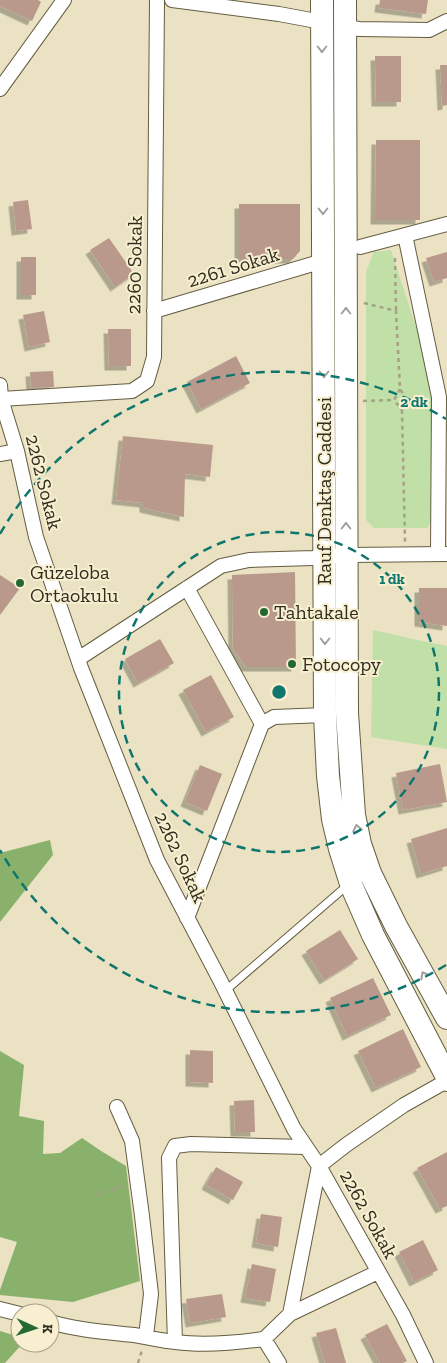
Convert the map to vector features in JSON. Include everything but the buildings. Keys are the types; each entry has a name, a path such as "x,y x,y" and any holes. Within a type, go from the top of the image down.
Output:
{"main road":[{"name":"Rauf Denktaş Caddesi","path":"344,0 336,556 325,715 328,776 333,820 352,887 373,935 447,1077"},
{"name":"Rauf Denktaş Caddesi","path":"322,11 323,261 336,556 354,815 360,844 370,873 396,926 447,1018"}],"street":[{"path":"0,89 64,0"},
{"name":"2260 Sokak","path":"1,400 132,391 147,381 154,357 157,0"},
{"path":"172,0 279,14 322,11"},
{"path":"278,0 279,14"},
{"path":"345,27 429,30 447,21"},
{"path":"360,247 447,224"},
{"path":"78,659 221,566 249,560 442,554 439,396 400,236"},
{"name":"2261 Sokak","path":"154,311 323,261"},
{"name":"2262 Sokak","path":"0,385 1,400 17,451 36,537 78,659 157,860 225,990 294,1129 319,1166 402,1315 426,1363"},
{"path":"0,454 17,451"},
{"path":"187,588 262,724"},
{"path":"187,918 262,724 274,717 325,715"},
{"path":"290,1314 319,1166 404,1105 443,1084 447,1084"},
{"path":"116,1107 132,1141 151,1294 146,1336"},
{"path":"175,1342 169,1158 175,1146 191,1144 306,1147"},
{"path":"60,1325 146,1336 175,1342 205,1344 264,1339 290,1314 378,1272"},
{"path":"264,1339 279,1363"}],"lane":[{"path":"225,990 342,890"}],"path":[{"path":"400,236 396,311 400,389 408,401 402,410 405,554"},
{"path":"360,302 396,311"},
{"path":"394,400 400,389"},
{"path":"360,401 394,400"},
{"path":"394,400 402,410"},
{"path":"96,1195 137,1182"}],"green space":[{"path":"391,250 426,358 434,408 431,521 427,528 374,528 366,520 366,272 374,252"},
{"path":"373,630 447,646 447,749 371,737"},
{"path":"50,840 53,855 0,922 0,853"},
{"path":"0,1051 24,1065 19,1116 44,1121 43,1154 60,1153 82,1138 126,1166 140,1281 73,1302 0,1295 0,1290 17,1242 0,1237"},
{"path":"0,1331 10,1334 10,1353 14,1353 5,1363 0,1363"}],"place":[{"name":"Güzeloba Ortaokulu","path":"20,583"},
{"name":"Tahtakale","path":"264,612"},
{"name":"Fotocopy","path":"292,664"}]}
